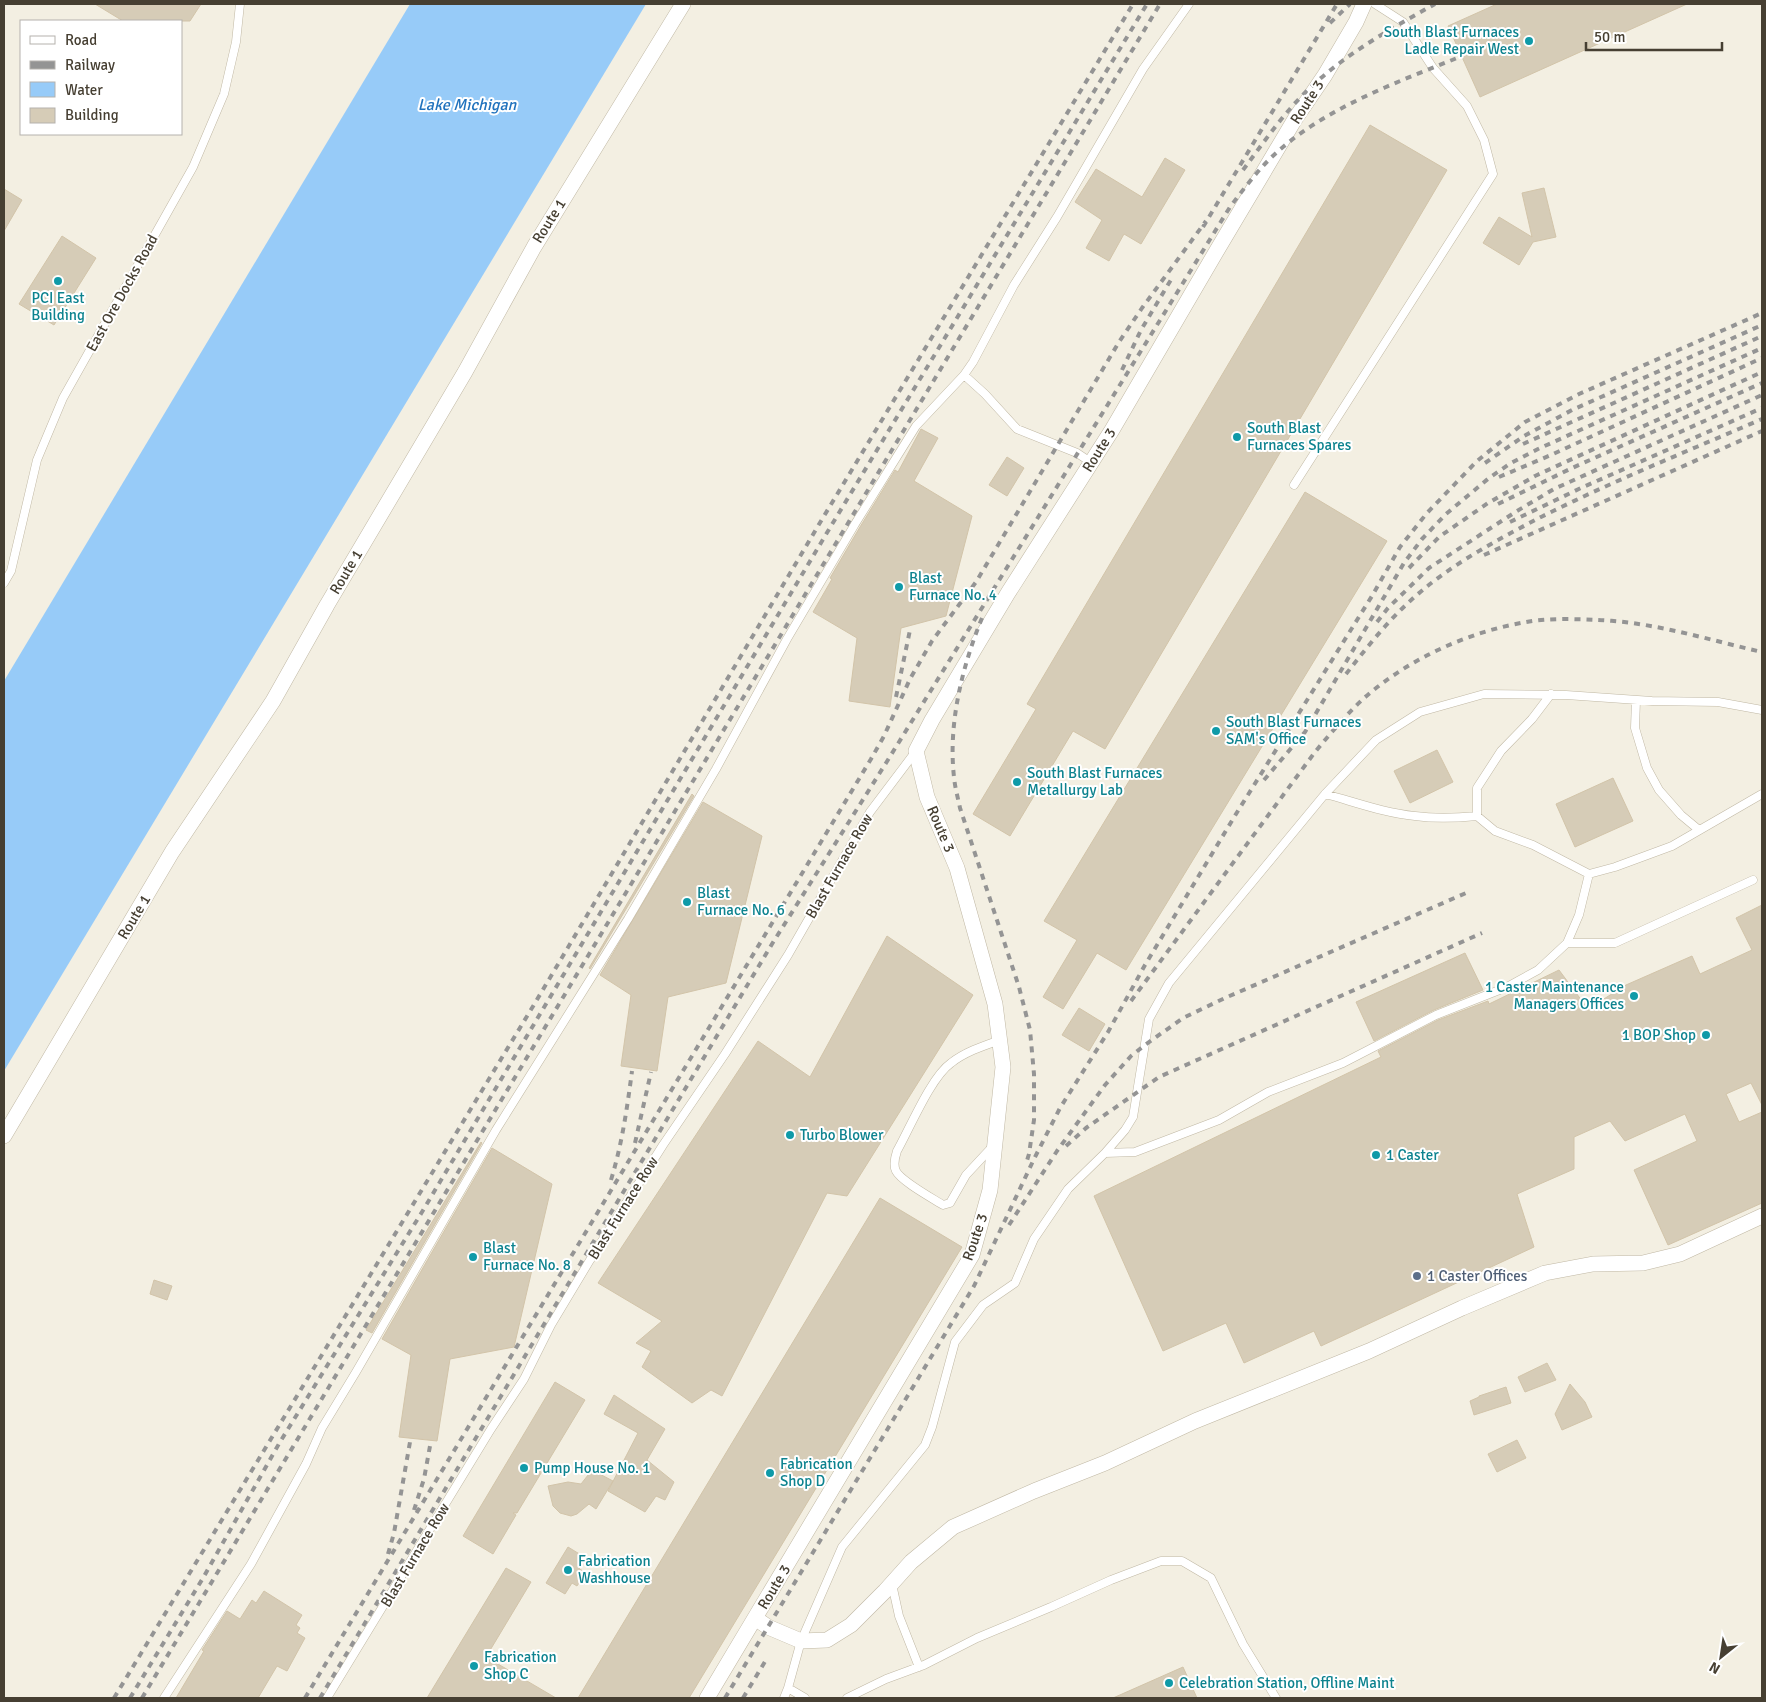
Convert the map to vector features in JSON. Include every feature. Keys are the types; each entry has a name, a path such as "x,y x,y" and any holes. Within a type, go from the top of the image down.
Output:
{"street":[{"name":"Route 1","path":"4,1136 172,852 272,701 465,372 534,247 683,4"},
{"name":"Route 3","path":"707,1698 972,1255 990,1190 1003,1067 995,1004 957,868 927,797 916,751 932,720 1008,593 1092,463 1295,119 1356,22 1364,4"},
{"path":"756,1618 768,1627 801,1641 827,1640 851,1625 911,1562 952,1527 1034,1491 1105,1463 1195,1421 1369,1351 1545,1272 1592,1264 1643,1262 1680,1254 1762,1216"}],"lane":[{"name":"East Ore Docks Road","path":"4,583 11,571 37,460 63,398 193,167 224,94 236,42 240,4"},
{"path":"164,1698 251,1564 306,1464 322,1428 496,1130 628,919 716,769 787,639 855,524 916,426 964,375 973,362 1014,285 1062,209 1143,69 1189,4"},
{"path":"1294,485 1493,174 1484,140 1467,106 1433,68 1403,22 1375,4"},
{"path":"964,375 985,394 1017,429 1077,453 1092,463"},
{"path":"784,1698 801,1641 842,1547 925,1444 932,1428 955,1342 983,1305 1015,1283 1034,1239 1068,1189 1105,1153 1134,1117 1149,1019 1169,983 1325,794 1376,740 1420,712 1484,694 1551,694 1636,700 1718,702 1762,710"},
{"path":"1477,816 1477,788 1501,751 1532,719 1551,694"},
{"path":"1636,700 1635,728 1647,768 1659,790 1681,815 1699,830"},
{"name":"Blast Furnace Row","path":"327,1698 524,1379 551,1325 590,1260 783,963 870,812 916,751"},
{"path":"1325,794 1377,809 1415,816 1452,818 1477,816 1495,831 1533,845 1589,874 1616,867 1672,846 1762,794"},
{"path":"1105,1153 1135,1152 1219,1120 1268,1092 1342,1063 1436,1014 1507,987 1538,970 1567,943 1579,915 1589,874"},
{"path":"1567,943 1616,943 1753,880"},
{"path":"996,1142 966,1175 950,1203 943,1205 906,1181 896,1172 894,1163 897,1151 937,1076 950,1063 1000,1040"},
{"path":"847,1698 886,1678 919,1667 977,1638 1051,1608 1111,1580 1161,1561 1182,1561 1211,1578 1243,1644 1276,1698"},
{"path":"892,1584 899,1616 919,1667"},
{"path":"788,1688 806,1698"}],"water":[{"name":"Lake Michigan","path":"410,4 646,4 4,1071 4,681"}],"building":[{"path":"95,4 201,4 190,21 121,20"},
{"name":"South Blast Furnaces Ladle Repair West","path":"1497,4 1687,4 1480,97 1448,26"},
{"name":"South Blast Furnaces Spares","path":"1370,125 1447,170 1105,749 1073,731 1010,836 973,814 1036,709 1027,704"},
{"path":"1165,158 1185,170 1141,244 1124,234 1109,261 1086,248 1102,220 1075,202 1096,169 1142,197"},
{"path":"1544,188 1556,237 1533,242 1519,265 1483,243 1499,217 1532,237 1522,193"},
{"path":"4,189 22,200 4,231"},
{"name":"PCI East Building","path":"62,236 96,258 54,325 19,304"},
{"name":"Blast Furnace No. 4","path":"921,429 938,438 914,481 972,516 946,616 901,628 890,707 849,701 857,638 813,612 832,579 830,578 860,527 895,470 898,472"},
{"path":"1007,457 1024,468 1007,496 989,485"},
{"name":"South Blast Furnaces SAM's Office","path":"1305,492 1387,541 1126,970 1097,953 1063,1009 1043,997 1077,940 1044,921"},
{"path":"1437,750 1453,782 1410,803 1394,771"},
{"path":"1613,778 1633,821 1575,847 1556,804"},
{"path":"692,794 694,796 590,969 589,968"},
{"name":"Blast Furnace No. 6","path":"703,802 762,836 726,983 668,997 657,1071 621,1066 631,995 600,975"},
{"name":"1 Caster","path":"1762,905 1762,1105 1751,1083 1726,1094 1739,1122 1762,1112 1762,1203 1668,1245 1634,1170 1697,1141 1685,1114 1625,1141 1610,1121 1574,1137 1574,1169 1517,1194 1534,1247 1321,1346 1314,1331 1244,1363 1226,1323 1163,1351 1094,1196 1381,1057 1378,1051 1438,1020 1488,1001 1489,1004 1559,970 1588,1009 1626,985 1692,956 1700,974 1752,950 1736,918"},
{"name":"Turbo Blower","path":"887,936 973,995 847,1196 827,1193 722,1396 711,1390 692,1403 642,1367 651,1351 636,1343 662,1321 598,1283 758,1041 810,1077"},
{"path":"1465,953 1483,990 1434,1010 1374,1041 1356,1002"},
{"path":"1079,1008 1105,1024 1089,1051 1062,1035"},
{"path":"481,1142 372,1333 366,1330"},
{"name":"Blast Furnace No. 8","path":"492,1148 552,1184 514,1347 450,1359 437,1441 399,1437 411,1355 382,1339"},
{"name":"Fabrication Shop D","path":"880,1198 962,1247 689,1698 578,1698"},
{"path":"154,1280 172,1286 167,1300 150,1294"},
{"path":"1547,1363 1556,1380 1525,1392 1518,1377"},
{"name":"Pump House No. 1","path":"555,1382 585,1400 517,1513 513,1513 516,1515 493,1554 463,1536"},
{"path":"1570,1384 1585,1402 1592,1417 1562,1430 1555,1414"},
{"path":"1506,1387 1511,1403 1474,1415 1470,1401"},
{"path":"614,1395 665,1429 647,1460 674,1482 665,1500 656,1496 645,1512 608,1491 638,1433 604,1414"},
{"path":"1517,1440 1526,1458 1497,1472 1488,1454"},
{"path":"592,1470 613,1481 596,1509 589,1504 577,1514 571,1516 560,1513 553,1506 548,1486 568,1482 581,1484"},
{"name":"Fabrication Washhouse","path":"568,1547 586,1558 579,1569 586,1572 577,1586 572,1583 565,1594 546,1583"},
{"path":"506,1568 531,1582 486,1657 556,1698 427,1698"},
{"path":"264,1591 302,1615 296,1625 300,1628 297,1633 305,1638 287,1671 277,1666 258,1698 176,1698 204,1651 202,1650 227,1611 240,1619 252,1600 256,1603"},
{"name":"Celebration Station, Offline Maint","path":"1183,1667 1197,1698 1113,1698"}],"railway":[{"path":"114,1698 535,1003 821,521 1133,4"},
{"path":"130,1698 203,1578 280,1442 422,1212 831,526 1147,4"},
{"path":"142,1698 1160,4"},
{"path":"1203,227 1337,4"},
{"path":"1330,23 1350,4"},
{"path":"1243,170 1292,106 1311,87 1370,42 1435,4"},
{"path":"320,1698 772,944 1230,207 1268,161 1283,147 1324,118 1392,84 1462,56"},
{"path":"305,1698 871,759 884,736 910,679 932,641 976,582 1119,342 1206,221"},
{"path":"1122,370 1141,330 1172,278"},
{"path":"725,1698 974,1286 1060,1108 1108,1032 1145,965 1236,814 1372,596 1400,547 1427,513 1477,461 1525,422 1579,394 1762,313"},
{"path":"1485,463 1524,436 1572,410 1762,325"},
{"path":"1523,444 1762,336"},
{"path":"1264,780 1305,732 1404,563 1422,539 1446,514 1489,478 1511,463 1762,348"},
{"path":"1499,477 1762,358"},
{"path":"1409,568 1439,537 1488,503 1535,476 1762,372"},
{"path":"1498,504 1572,468 1762,383"},
{"path":"1377,622 1388,608 1429,568 1554,489 1762,395"},
{"path":"1510,522 1581,488 1762,408"},
{"path":"1346,674 1383,628 1408,603 1438,578 1471,556 1568,504 1762,419"},
{"path":"1484,555 1762,431"},
{"path":"982,618 968,656 958,696 953,737 954,777 960,808 1019,987 1030,1030 1034,1074 1034,1120 1026,1164"},
{"path":"1131,1001 1326,738 1363,699 1399,672 1419,660 1440,649 1482,633 1526,622 1562,619 1619,621 1640,624 1762,652"},
{"path":"896,697 910,630"},
{"path":"1009,1225 1057,1151 1105,1085 1131,1056 1145,1045 1183,1018 1225,998 1466,893"},
{"path":"1066,1146 1086,1128 1159,1077 1482,933"},
{"path":"611,1180 621,1140 632,1071"},
{"path":"635,1143 651,1072"},
{"path":"388,1554 394,1533 410,1442"},
{"path":"414,1510 424,1479 430,1446"},
{"path":"743,1698 766,1660"}],"place":[{"name":"South Blast Furnaces Ladle Repair West","path":"1529,41"},
{"name":"PCI East Building","path":"58,281"},
{"name":"South Blast Furnaces Spares","path":"1237,437"},
{"name":"Blast Furnace No. 4","path":"899,587"},
{"name":"South Blast Furnaces SAM's Office","path":"1216,731"},
{"name":"South Blast Furnaces Metallurgy Lab","path":"1017,782"},
{"name":"Blast Furnace No. 6","path":"687,902"},
{"name":"1 Caster Maintenance Managers Offices","path":"1634,996"},
{"name":"1 BOP Shop","path":"1706,1035"},
{"name":"Turbo Blower","path":"790,1135"},
{"name":"1 Caster","path":"1376,1155"},
{"name":"Blast Furnace No. 8","path":"473,1257"},
{"name":"1 Caster Offices","path":"1417,1276"},
{"name":"Pump House No. 1","path":"524,1468"},
{"name":"Fabrication Shop D","path":"770,1473"},
{"name":"Fabrication Washhouse","path":"568,1570"},
{"name":"Fabrication Shop C","path":"474,1666"},
{"name":"Celebration Station, Offline Maint","path":"1169,1683"}]}
